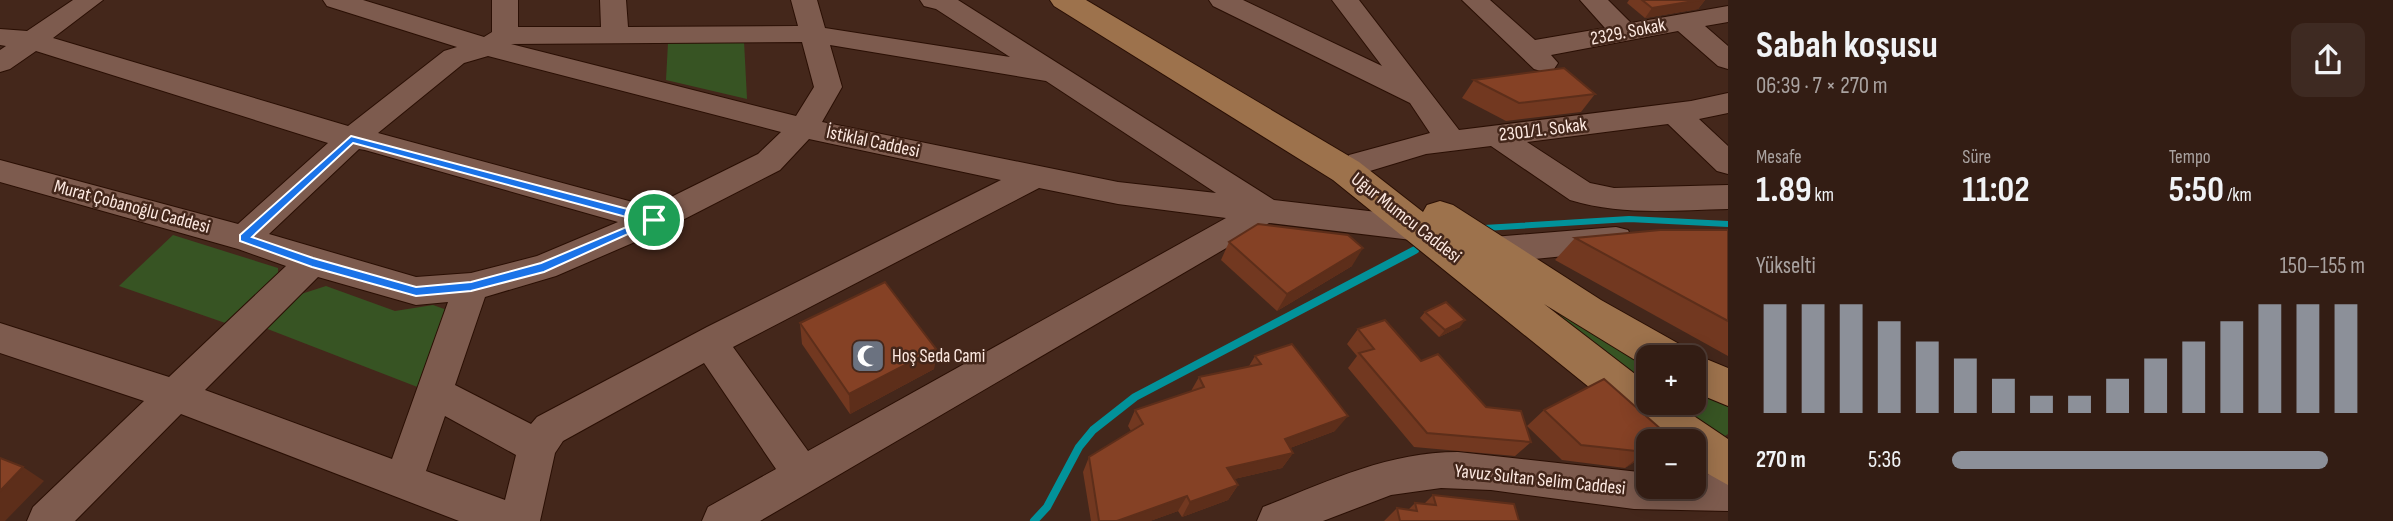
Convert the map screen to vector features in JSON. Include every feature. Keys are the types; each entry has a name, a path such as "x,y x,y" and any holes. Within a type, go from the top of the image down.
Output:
{"main road":[{"name":"Uğur Mumcu Caddesi","path":"1065,0 1338,166 1657,416 1728,464"},
{"name":"Uğur Mumcu Caddesi","path":"1087,0 1360,163 1587,312 1645,345"},
{"path":"1706,378 1728,388"}],"street":[{"path":"0,63 90,0"},
{"name":"İstiklal Caddesi","path":"336,0 803,128 1118,193 1420,229"},
{"path":"496,42 505,0"},
{"path":"612,0 615,35"},
{"name":"Murat Çobanoğlu Caddesi","path":"0,171 244,238 312,262 416,292 471,287 544,267 654,220 769,162 803,128 828,88 804,0"},
{"path":"722,521 1266,210 1059,74 945,3 933,0"},
{"path":"1222,0 1420,96"},
{"path":"1345,0 1420,96 1451,141"},
{"path":"1475,0 1560,76"},
{"path":"1593,0 1624,32"},
{"name":"2329. Sokak","path":"1529,50 1728,14"},
{"path":"1682,21 1728,60"},
{"path":"244,238 351,139 454,57 496,42 615,35 812,34 1059,74"},
{"path":"0,37 30,40 351,139 654,220"},
{"path":"1581,94 1613,121"},
{"name":"2301/1. Sokak","path":"1360,163 1426,145 1683,112 1728,103"},
{"path":"1683,112 1728,118"},
{"path":"1683,112 1728,163"},
{"path":"1497,136 1581,192 1614,200 1728,197"},
{"path":"520,521 537,447 550,429 710,342 1036,176"},
{"path":"1493,250 1650,236"},
{"path":"47,521 312,262"},
{"path":"404,480 471,287"},
{"path":"0,338 174,395 509,521"},
{"path":"710,342 802,475"},
{"path":"436,393 537,447"},
{"name":"Yavuz Sultan Selim Caddesi","path":"1277,521 1376,482 1406,473 1439,470 1482,471 1683,496 1728,492"}],"green space":[{"path":"744,41 747,99 666,80 668,43"},
{"path":"173,235 278,268 278,279 231,325 119,286"},
{"path":"326,286 395,311 433,305 447,310 420,388 265,328 298,295"},
{"path":"1536,298 1636,360 1636,383 1531,302"},
{"path":"1706,396 1728,406 1728,434 1715,443 1706,436 1706,429 1696,429 1678,415 1706,415"}],"building":[{"path":"1642,0 1700,0 1652,8"},
{"path":"1564,68 1595,94 1519,103 1474,80"},
{"path":"1258,224 1348,235 1363,248 1287,294 1229,242"},
{"path":"1660,230 1728,230 1728,321 1575,238"},
{"name":"Hoş Seda Cami","path":"885,282 936,349 849,394 800,323"},
{"path":"1446,302 1465,320 1445,330 1425,312"},
{"path":"1385,320 1421,361 1438,354 1486,407 1521,411 1531,442 1427,433 1359,353 1374,349 1358,329"},
{"path":"1292,344 1348,416 1285,439 1293,453 1227,468 1238,485 1190,502 1187,496 1117,521 1099,521 1089,457 1143,424 1135,410 1204,387 1199,377 1261,364 1255,356"},
{"path":"1604,379 1636,407 1636,415 1645,415 1661,429 1636,429 1636,451 1581,445 1544,410"},
{"path":"0,458 23,467 0,491"},
{"path":"1433,495 1514,504 1519,521 1400,521 1397,508 1417,511 1415,503 1436,505"}],"waterway":[{"path":"1484,228 1629,219 1728,224"},
{"path":"1034,521 1047,507 1079,447 1093,430 1135,397 1415,250"}],"place":[{"name":"Hoş Seda Cami","path":"868,356"}],"route":[{"path":"351,139 365,140 654,220 544,267 471,287 416,292 312,262 244,238 351,139"}]}
